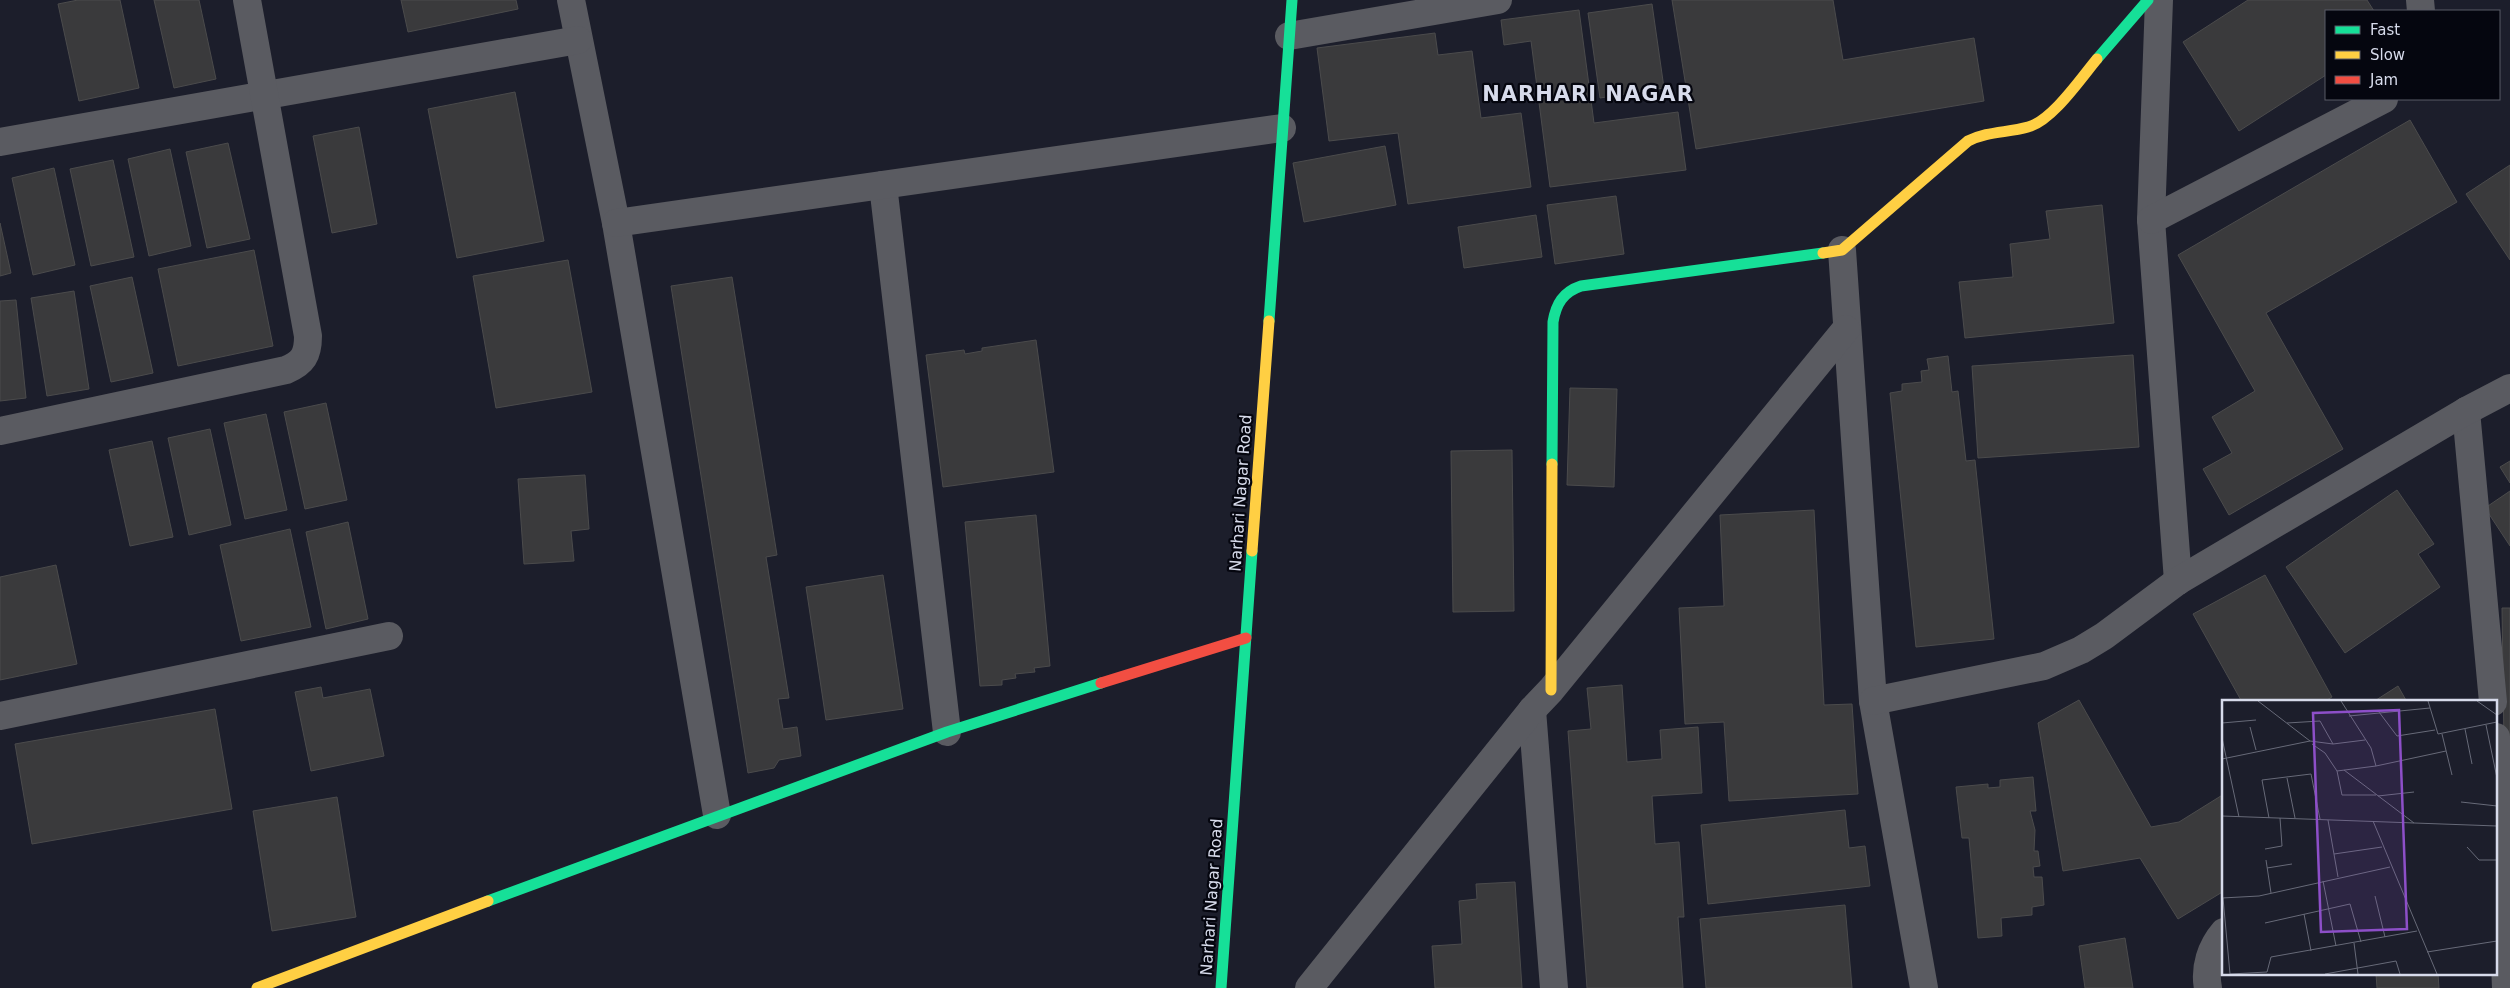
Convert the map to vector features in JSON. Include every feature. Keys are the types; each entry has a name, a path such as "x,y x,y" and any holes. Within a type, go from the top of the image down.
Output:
{"street":[{"path":"0,431 286,370 299,364 305,358 308,349 308,336 247,0"},
{"path":"570,0 616,223 717,815"},
{"name":"Narhari Nagar Road","path":"1220,988 1292,0"},
{"path":"1289,36 1498,0"},
{"path":"1551,690 1553,322 1554,312 1562,296 1570,289 1581,286 1842,250 1968,141 1982,134 2030,127 2046,118 2148,0"},
{"path":"2158,0 2151,220 2178,581"},
{"path":"0,142 578,40"},
{"path":"2151,220 2382,100"},
{"path":"616,223 1282,128"},
{"path":"883,185 948,732"},
{"path":"1842,250 1873,701 1924,988"},
{"path":"1309,988 1532,710 1551,690 1846,329"},
{"path":"1873,701 2044,666 2067,657 2104,636 2178,581 2466,411 2510,388"},
{"path":"2466,411 2493,700"},
{"path":"0,716 389,636"},
{"path":"257,988 717,815 948,732 1246,638"},
{"path":"1532,710 1554,988"},
{"path":"2498,778 2506,988"},
{"path":"2208,988 2208,967 2211,951 2222,935"}],"building":[{"path":"78,0 120,0 139,88 79,101 58,4"},
{"path":"154,0 199,0 216,79 174,88"},
{"path":"401,0 516,0 518,9 408,32"},
{"path":"1672,0 1833,0 1843,60 1974,38 1984,101 1696,149"},
{"path":"2248,0 2367,0 2373,10 2325,10 2325,76 2239,131 2183,42"},
{"path":"1652,4 1664,88 1600,98 1588,13"},
{"path":"1579,10 1594,123 1678,112 1686,170 1550,187 1531,41 1504,45 1501,20"},
{"path":"1435,33 1438,55 1472,51 1481,118 1521,113 1531,187 1408,204 1398,133 1329,141 1317,48"},
{"path":"515,92 544,241 457,258 428,109"},
{"path":"2410,120 2457,202 2266,313 2343,449 2229,515 2203,469 2232,453 2212,417 2255,391 2178,255"},
{"path":"359,127 377,224 332,233 313,136"},
{"path":"228,143 250,239 207,248 186,152"},
{"path":"1385,146 1396,205 1304,222 1293,163"},
{"path":"170,149 191,246 149,256 128,159"},
{"path":"113,160 134,257 91,266 70,169"},
{"path":"2510,165 2510,260 2466,194"},
{"path":"54,168 75,265 33,275 12,178"},
{"path":"1616,196 1624,254 1555,264 1547,205"},
{"path":"2102,205 2114,323 1965,338 1959,282 2013,277 2010,244 2050,239 2046,211"},
{"path":"1536,215 1542,257 1464,268 1458,227"},
{"path":"0,223 11,273 0,276"},
{"path":"254,250 273,346 178,366 158,269"},
{"path":"568,260 592,392 496,408 473,276"},
{"path":"132,277 153,373 111,382 90,286"},
{"path":"732,277 777,555 766,557 789,698 778,699 783,729 797,727 801,756 779,760 774,768 748,773 671,286"},
{"path":"74,291 89,389 47,396 31,298"},
{"path":"16,300 26,398 0,401 0,301"},
{"path":"1036,340 1054,472 943,487 926,355 964,350 965,354 982,351 982,348"},
{"path":"2133,355 2139,447 1978,458 1972,366"},
{"path":"1948,356 1952,392 1958,391 1966,461 1975,460 1994,639 1916,647 1890,393 1902,391 1902,384 1922,382 1921,371 1929,370 1927,359"},
{"path":"1570,388 1617,389 1614,487 1567,485"},
{"path":"326,403 347,500 305,509 284,412"},
{"path":"266,414 287,510 245,519 224,423"},
{"path":"210,429 231,525 189,535 168,438"},
{"path":"152,441 173,537 130,546 109,450"},
{"path":"1512,450 1514,611 1453,612 1451,451"},
{"path":"2510,461 2510,483 2500,467"},
{"path":"585,475 589,529 571,531 574,561 524,564 518,479"},
{"path":"2397,490 2434,544 2418,554 2440,587 2345,653 2286,567"},
{"path":"2510,491 2510,546 2485,508"},
{"path":"1814,510 1824,705 1852,704 1858,794 1729,801 1724,722 1685,724 1679,608 1724,606 1720,515"},
{"path":"1036,515 1050,666 1034,668 1035,672 1015,674 1016,678 1002,680 1002,685 980,686 965,522"},
{"path":"348,522 368,619 326,629 306,532"},
{"path":"290,529 311,627 241,641 220,545"},
{"path":"56,565 77,664 0,680 0,577"},
{"path":"883,575 903,709 826,720 806,587"},
{"path":"2265,575 2332,697 2327,700 2241,700 2193,614"},
{"path":"2502,608 2510,608 2510,744 2504,744"},
{"path":"1622,685 1627,762 1662,759 1660,730 1698,727 1702,793 1652,796 1655,844 1679,842 1684,917 1678,917 1683,988 1587,988 1568,731 1591,729 1587,688"},
{"path":"2398,686 2406,700 2376,700"},
{"path":"321,687 323,698 370,689 384,756 311,771 295,692"},
{"path":"2079,700 2151,827 2179,822 2222,795 2222,892 2178,919 2140,858 2063,871 2038,723"},
{"path":"215,709 232,809 32,844 15,744"},
{"path":"2033,777 2036,811 2030,811 2035,830 2034,851 2038,851 2040,866 2033,867 2034,877 2042,877 2044,905 2032,907 2032,915 2001,918 2002,936 1978,938 1969,838 1962,838 1956,787 1988,784 1988,788 2000,787 2000,780"},
{"path":"337,797 356,917 272,931 253,811"},
{"path":"1845,810 1849,848 1865,846 1870,886 1708,904 1701,825"},
{"path":"1515,882 1522,988 1435,988 1432,946 1462,944 1459,901 1477,899 1476,884"},
{"path":"1845,905 1852,988 1706,988 1700,919"},
{"path":"2125,938 2133,988 2085,988 2079,946"},
{"path":"2376,976 2438,976 2439,988 2377,988"}],"traffic: fast":[{"path":"1269,321 1292,0"},
{"path":"2097,59 2148,0"},
{"path":"1552,464 1553,322 1558,304 1565,295 1581,286 1823,253"},
{"path":"1221,988 1252,551"},
{"path":"488,901 947,732 1101,683"}],"traffic: slow":[{"path":"1823,253 1842,250 1968,141 1983,135 2028,127 2047,117 2066,98 2097,59"},
{"path":"1252,551 1269,321"},
{"path":"1551,690 1552,464"},
{"path":"257,988 488,901"}],"traffic: jam":[{"path":"1101,683 1246,638"}],"district":[{"name":"NARHARI NAGAR","path":"1588,94"}]}
